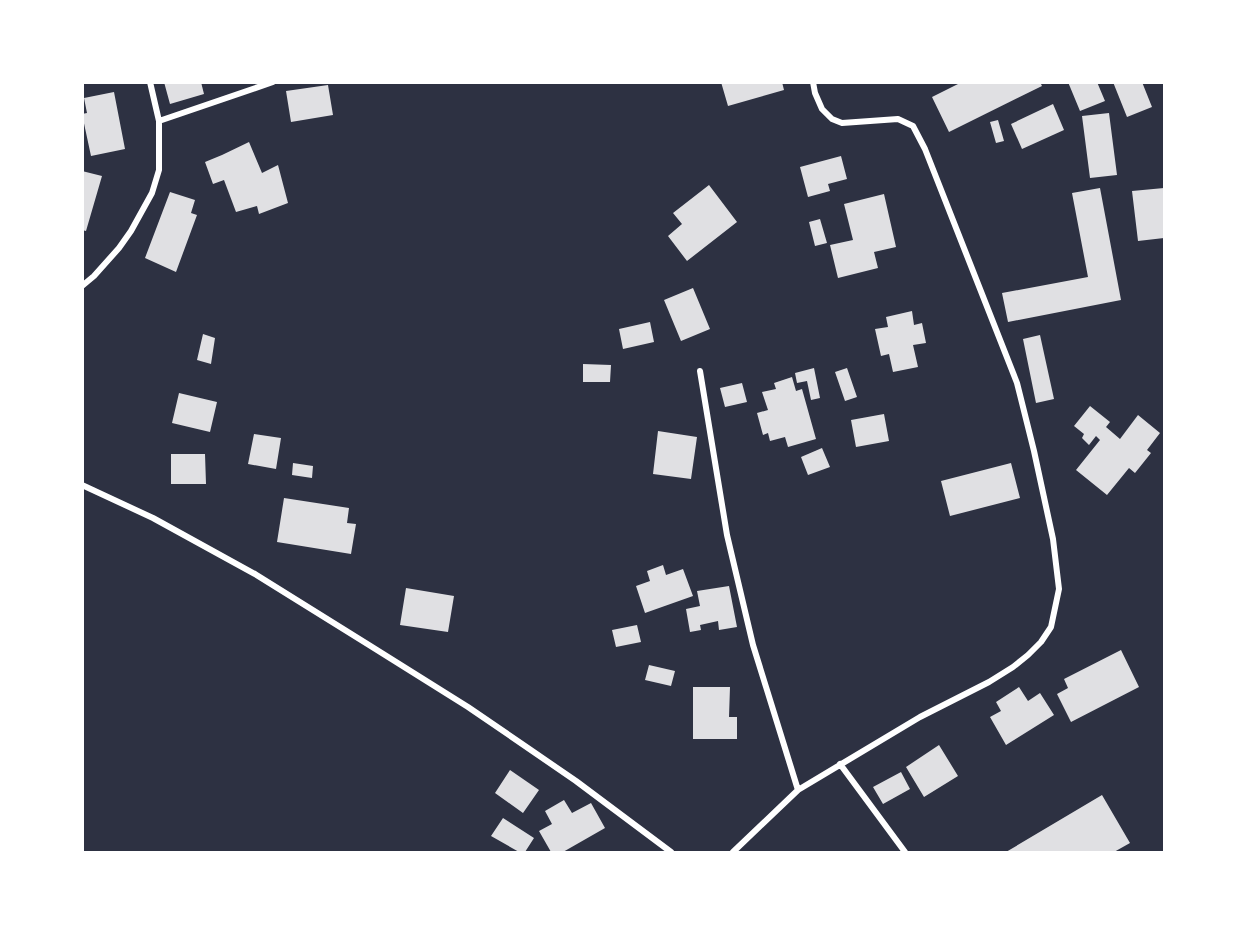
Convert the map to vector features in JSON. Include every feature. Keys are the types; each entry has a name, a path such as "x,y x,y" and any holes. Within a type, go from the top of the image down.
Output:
{"street":[{"path":"82,286 119,248 152,193 159,170 159,121 150,82"},
{"path":"159,121 273,82"},
{"path":"733,852 798,789 920,717 989,682 1028,655 1051,627 1059,590 1053,539 1017,383 925,149 913,126 898,119 842,123 832,118 822,109 813,82"},
{"path":"700,371 728,535 753,645 798,789"},
{"path":"82,485 153,518 255,574 360,639 468,707 585,787 671,852"},
{"path":"840,764 905,852"}],"building":[{"path":"164,82 201,82 204,94 170,104"},
{"path":"721,82 782,82 784,90 728,106"},
{"path":"962,82 1040,82 1042,86 949,132 932,97"},
{"path":"1068,82 1097,82 1105,101 1080,111"},
{"path":"1113,82 1142,82 1152,107 1127,117"},
{"path":"328,85 333,115 291,122 286,91"},
{"path":"114,92 125,149 91,156 82,114 87,113 84,98"},
{"path":"1053,104 1064,130 1022,149 1011,124"},
{"path":"1109,113 1117,175 1090,178 1082,116"},
{"path":"998,120 1004,141 996,143 990,122"},
{"path":"249,142 262,173 278,165 288,203 259,214 257,206 236,212 224,180 213,184 205,162"},
{"path":"841,156 847,179 828,184 830,191 808,197 800,167"},
{"path":"82,171 102,176 86,231 82,230"},
{"path":"709,185 737,222 687,261 668,236 682,224 673,213"},
{"path":"1100,188 1121,300 1008,322 1002,293 1088,277 1072,193"},
{"path":"1164,188 1164,238 1138,241 1132,191"},
{"path":"170,192 195,200 191,213 197,215 176,272 145,258"},
{"path":"884,194 896,247 874,252 878,268 838,278 830,245 853,240 844,204"},
{"path":"820,219 827,243 815,246 809,222"},
{"path":"693,288 710,329 681,341 664,300"},
{"path":"912,311 914,325 922,323 926,343 913,345 918,367 893,372 889,354 881,356 875,329 888,327 886,317"},
{"path":"650,322 654,342 623,349 619,329"},
{"path":"203,334 215,338 211,364 197,360"},
{"path":"1040,335 1054,399 1036,403 1023,339"},
{"path":"583,364 611,365 610,382 583,382"},
{"path":"814,368 820,398 811,400 807,381 797,383 795,373"},
{"path":"847,368 857,397 845,401 835,372"},
{"path":"792,377 796,391 802,389 816,439 788,447 785,437 770,441 768,433 763,435 757,413 768,410 762,392 776,389 774,383"},
{"path":"742,383 747,402 725,407 720,388"},
{"path":"179,393 217,402 210,432 172,423"},
{"path":"1090,406 1110,422 1106,427 1120,439 1138,415 1160,433 1147,450 1151,453 1135,473 1129,468 1107,495 1076,470 1100,440 1096,436 1089,445 1082,438 1084,434 1074,426"},
{"path":"884,414 889,441 856,447 851,420"},
{"path":"658,431 697,437 691,479 653,474"},
{"path":"254,434 281,438 276,469 248,464"},
{"path":"822,448 830,467 808,475 801,457"},
{"path":"171,454 205,454 206,484 171,484"},
{"path":"293,463 313,466 312,478 292,475"},
{"path":"1011,463 1020,498 950,516 941,481"},
{"path":"284,498 349,508 347,523 356,524 351,554 277,542"},
{"path":"663,565 666,575 683,569 693,596 645,613 636,586 650,581 647,571"},
{"path":"729,586 737,627 719,630 718,621 700,625 701,630 690,632 686,609 700,606 697,591"},
{"path":"406,588 454,596 448,632 400,625"},
{"path":"637,625 641,642 616,647 612,630"},
{"path":"1121,650 1139,687 1071,722 1057,694 1068,688 1064,679"},
{"path":"649,665 675,671 671,686 645,680"},
{"path":"693,687 730,687 729,717 737,717 737,739 693,739"},
{"path":"1019,687 1028,701 1040,693 1054,715 1006,745 990,717 1001,711 996,702"},
{"path":"939,745 958,776 924,797 906,767"},
{"path":"510,770 539,790 523,813 495,793"},
{"path":"901,772 910,789 883,804 873,787"},
{"path":"1102,795 1130,843 1114,852 1006,852"},
{"path":"564,800 572,813 591,803 605,828 563,852 551,852 539,831 552,824 545,811"},
{"path":"503,818 534,838 525,852 519,852 491,836"}]}
